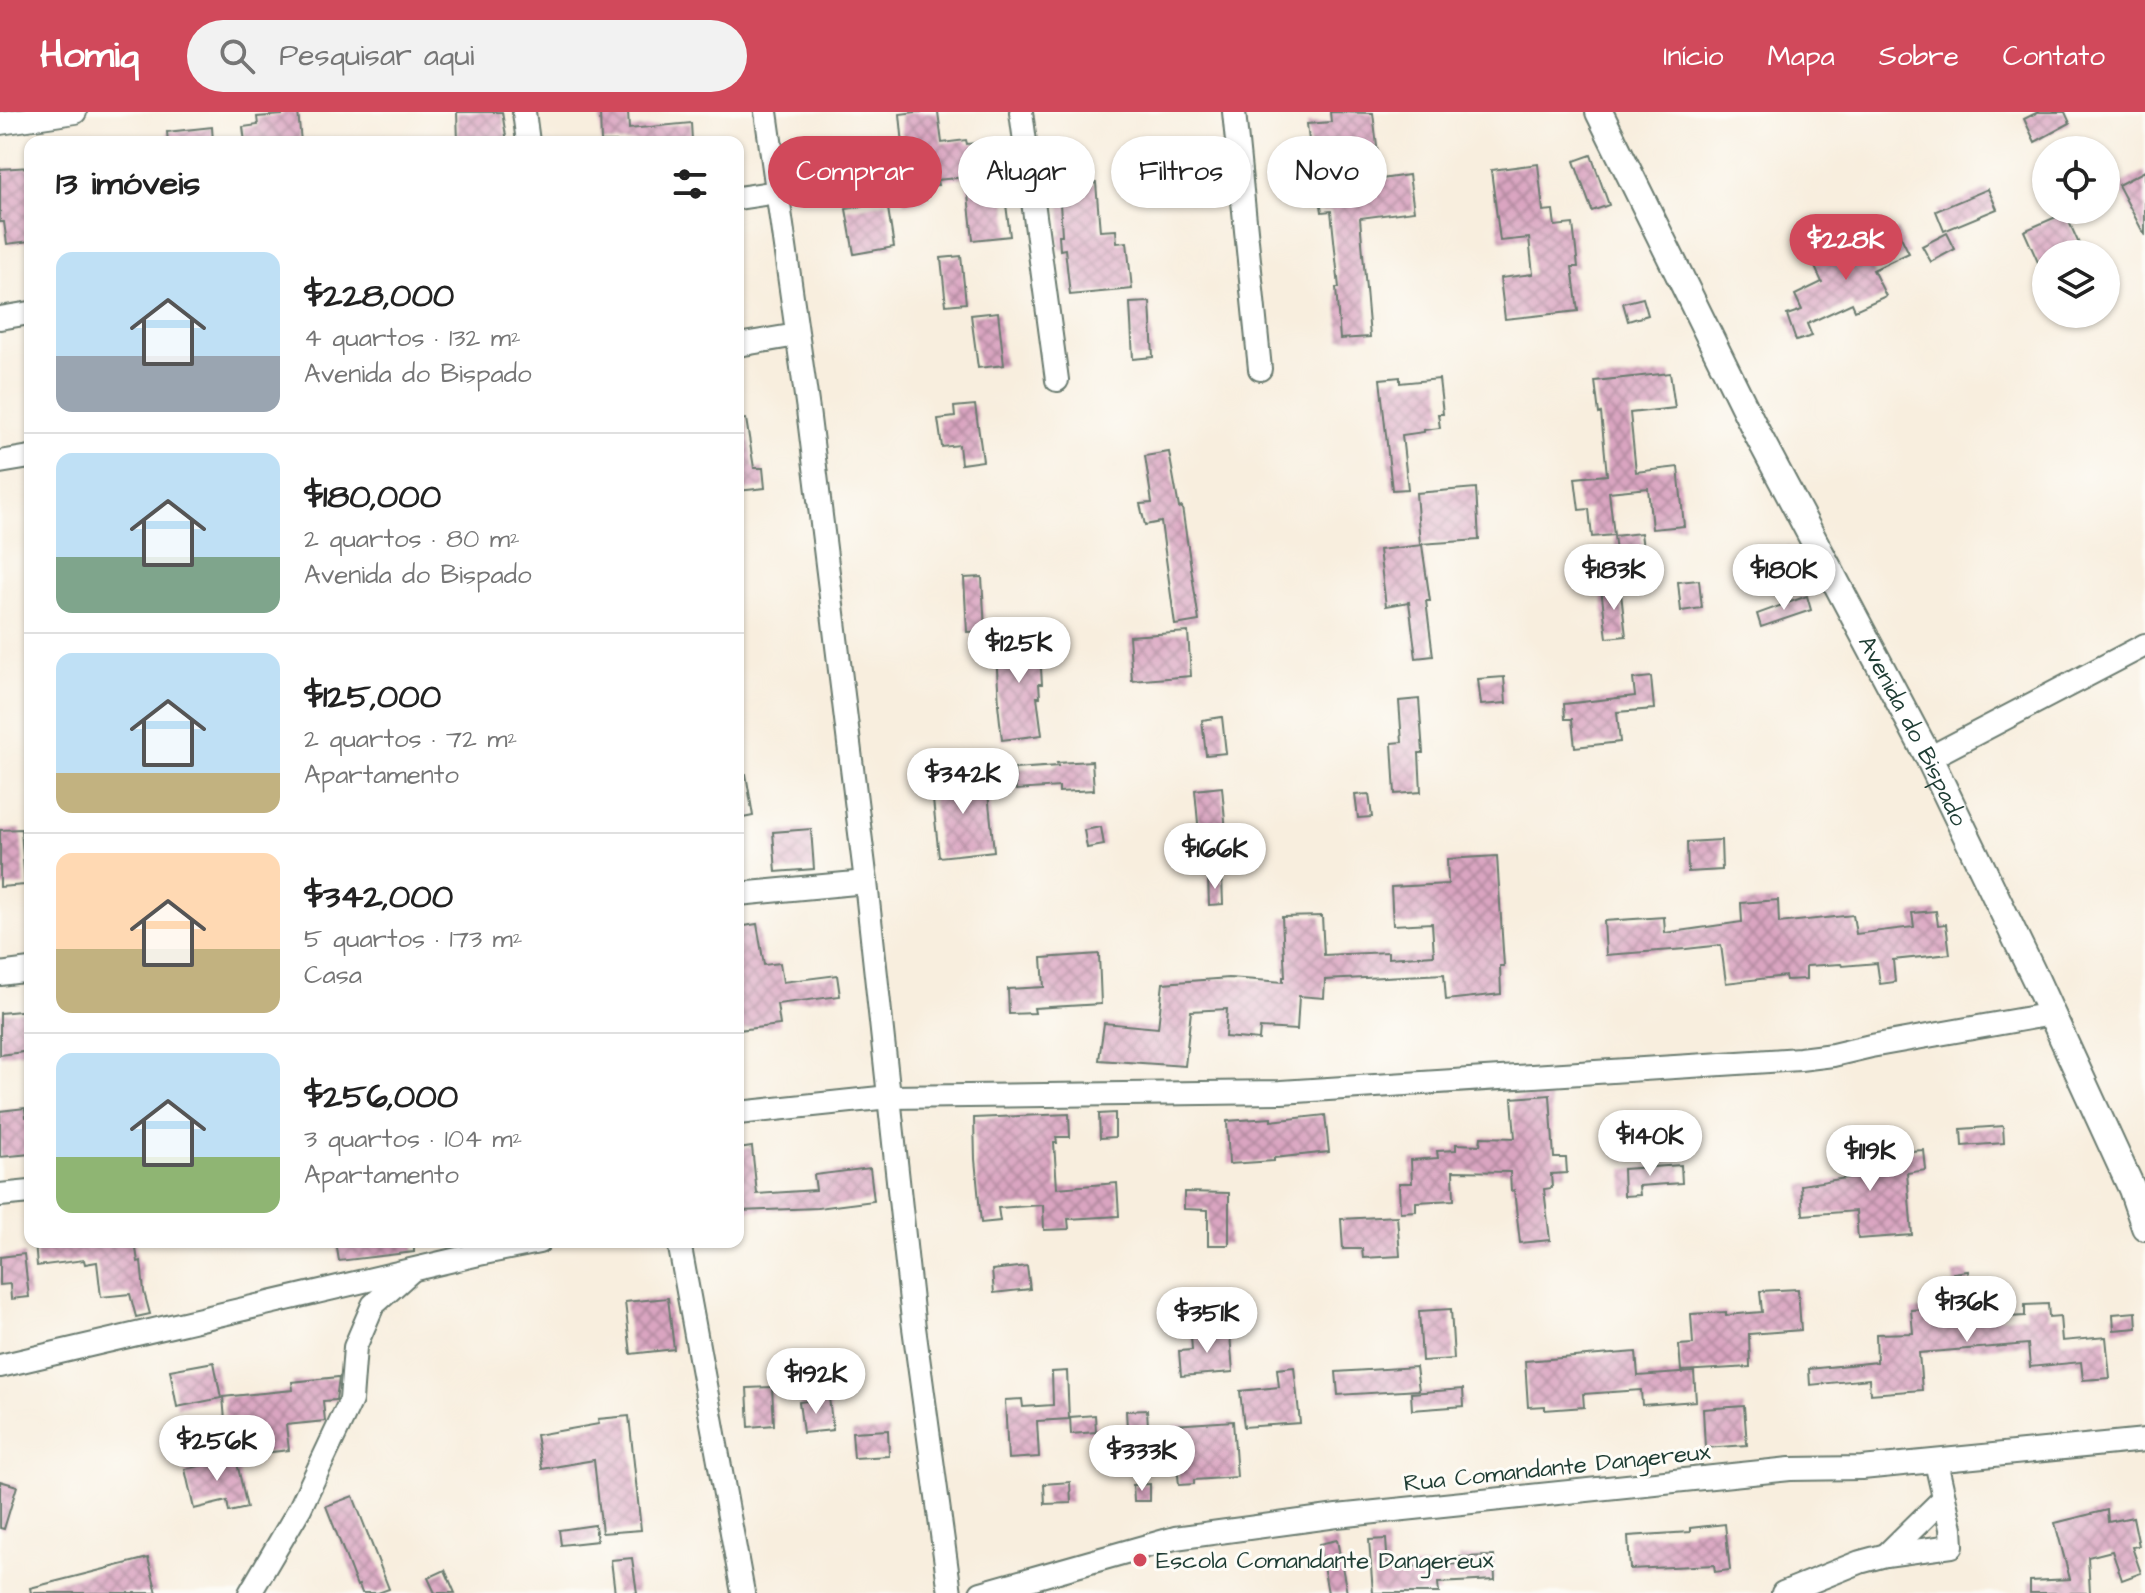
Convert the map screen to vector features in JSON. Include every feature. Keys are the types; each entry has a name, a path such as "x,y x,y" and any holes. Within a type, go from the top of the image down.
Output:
{"main road":[{"name":"Avenida do Bispado","path":"1599,112 1759,437 1929,758 2052,1014 2132,1189 2145,1227"}],"street":[{"path":"0,123 75,112"},
{"path":"524,112 527,136"},
{"path":"766,112 769,136"},
{"path":"1021,112 1057,380"},
{"path":"1234,112 1260,369"},
{"path":"744,197 768,193"},
{"path":"779,208 866,882 913,1320 950,1593"},
{"path":"0,318 24,314"},
{"path":"744,344 797,335"},
{"path":"0,462 24,463"},
{"path":"1929,758 2145,645"},
{"path":"744,893 866,882"},
{"path":"0,974 24,971"},
{"path":"744,1112 889,1097 1281,1092 1800,1059 2052,1014"},
{"path":"0,1195 24,1193"},
{"path":"0,1366 511,1248"},
{"path":"680,1248 743,1593"},
{"path":"250,1593 300,1508 351,1400 355,1347 373,1305 414,1269"},
{"name":"Rua Comandante Dangereux","path":"994,1591 1175,1538 1337,1516 1790,1469 1862,1468 1936,1462 2145,1440"},
{"path":"1783,1593 1860,1562 1886,1555 1952,1546 1936,1462"},
{"path":"1886,1555 1944,1498"}],"building":[{"path":"282,112 298,112 300,136 244,136 243,127 258,125 257,117 282,115"},
{"path":"457,112 502,112 506,136 458,136"},
{"path":"600,112 628,112 629,129 691,123 692,136 601,136"},
{"path":"938,112 941,136 902,136 900,114"},
{"path":"1330,112 1373,113 1376,136 1308,136 1307,124 1331,122"},
{"path":"2038,112 2065,112 2070,123 2046,136 2032,136 2024,119"},
{"path":"212,127 213,136 167,136 167,132"},
{"path":"958,141 958,178 942,179 942,143"},
{"path":"1591,155 1609,205 1592,211 1574,161"},
{"path":"1538,164 1543,211 1553,210 1555,226 1573,224 1578,267 1572,267 1578,311 1505,319 1500,278 1533,274 1529,238 1500,241 1491,170"},
{"path":"24,167 24,242 7,244 4,222 0,222 0,169"},
{"path":"2145,171 2145,236 2120,189 2120,184"},
{"path":"1409,175 1414,211 1360,218 1370,337 1340,339 1336,288 1339,288 1331,211 1322,212 1321,208 1387,208 1387,178"},
{"path":"1095,183 1100,231 1116,230 1117,243 1127,242 1132,289 1070,295 1065,249 1060,250 1060,208 1095,208"},
{"path":"1988,189 1997,209 1944,231 1936,211"},
{"path":"888,208 894,247 854,254 846,209"},
{"path":"969,208 1006,208 1010,236 973,240"},
{"path":"2040,224 2070,224 2077,240 2032,240 2032,249 2024,231"},
{"path":"1897,229 1909,253 1873,270 1886,296 1855,310 1852,303 1807,324 1812,336 1796,341 1787,315 1802,310 1795,295 1822,282 1814,265"},
{"path":"1947,233 1955,249 1931,262 1922,246"},
{"path":"961,256 966,303 946,305 941,258"},
{"path":"1643,298 1648,315 1628,321 1623,303"},
{"path":"1150,302 1153,357 1133,359 1130,303"},
{"path":"998,312 1004,365 978,368 971,315"},
{"path":"1670,373 1675,408 1630,413 1636,472 1678,467 1684,526 1652,529 1648,488 1609,492 1614,535 1592,537 1589,509 1579,510 1575,478 1607,475 1595,381"},
{"path":"1400,377 1400,383 1439,379 1443,414 1438,414 1440,428 1402,435 1408,489 1392,490 1380,379"},
{"path":"975,405 983,461 961,464 959,445 942,447 938,419 955,417 954,407"},
{"path":"744,419 754,468 763,468 765,488 744,490"},
{"path":"1169,452 1179,508 1182,507 1199,621 1175,625 1161,522 1145,525 1140,504 1152,503 1145,456"},
{"path":"1476,488 1479,540 1420,544 1416,493"},
{"path":"1641,533 1648,587 1621,591 1614,536"},
{"path":"1422,545 1430,601 1426,601 1433,656 1416,658 1409,602 1386,606 1379,550"},
{"path":"1789,547 1794,562 1751,576 1746,561"},
{"path":"982,577 985,631 967,632 964,578"},
{"path":"1699,580 1702,608 1681,611 1678,582"},
{"path":"1620,585 1626,636 1607,638 1601,588"},
{"path":"1807,596 1811,610 1761,627 1757,614"},
{"path":"1024,632 1024,640 1039,639 1042,684 1039,684 1040,697 1037,697 1042,735 1002,740 995,634"},
{"path":"1188,632 1191,676 1132,681 1129,636"},
{"path":"1504,677 1506,703 1481,705 1478,679"},
{"path":"1651,677 1654,709 1617,712 1620,742 1575,747 1572,719 1565,719 1564,704 1635,696 1633,679"},
{"path":"1419,699 1423,753 1419,753 1421,792 1395,794 1392,743 1402,742 1399,701"},
{"path":"1222,717 1226,753 1206,755 1202,720"},
{"path":"1092,761 1094,790 1059,792 1059,787 1016,790 1014,769"},
{"path":"744,774 746,774 753,816 744,818"},
{"path":"986,774 994,851 939,857 931,781"},
{"path":"1222,787 1226,832 1199,834 1195,790"},
{"path":"1369,794 1372,817 1358,818 1355,795"},
{"path":"1101,827 1104,845 1087,848 1084,830"},
{"path":"21,829 24,885 0,887 0,830"},
{"path":"811,829 814,869 776,872 773,832"},
{"path":"1721,840 1722,870 1688,872 1687,842"},
{"path":"1497,856 1504,966 1500,966 1501,994 1446,1000 1444,974 1325,980 1324,998 1299,996 1297,1030 1260,1028 1259,1040 1225,1037 1227,1009 1191,1011 1185,1066 1099,1060 1104,1023 1158,1028 1163,983 1229,978 1283,982 1282,917 1322,916 1324,955 1388,952 1388,958 1434,955 1432,923 1393,925 1391,887 1448,884 1447,859"},
{"path":"1208,877 1222,877 1223,904 1209,905"},
{"path":"1778,900 1779,923 1853,915 1856,934 1914,927 1912,913 1936,911 1938,925 1946,924 1950,954 1893,960 1895,982 1880,984 1877,963 1806,966 1806,979 1786,980 1785,976 1726,983 1721,945 1606,955 1604,921 1664,917 1665,933 1742,922 1741,903"},
{"path":"757,924 764,965 780,963 783,982 837,975 840,996 777,1004 780,1025 744,1029 744,926"},
{"path":"1099,954 1101,1004 1034,1008 1035,1013 1009,1014 1008,989 1044,987 1042,958"},
{"path":"24,1011 24,1052 0,1055 0,1013"},
{"path":"1550,1095 1554,1158 1566,1158 1567,1173 1551,1174 1552,1188 1544,1189 1550,1240 1520,1243 1510,1172 1453,1171 1454,1200 1416,1202 1416,1211 1400,1212 1399,1183 1412,1183 1411,1160 1438,1158 1437,1151 1456,1150 1456,1144 1480,1145 1481,1137 1515,1138 1512,1098"},
{"path":"24,1108 24,1155 0,1157 0,1111"},
{"path":"1115,1113 1115,1137 1100,1138 1099,1114"},
{"path":"1069,1114 1070,1137 1056,1137 1057,1143 1054,1143 1057,1188 1117,1183 1119,1216 1068,1219 1069,1229 1044,1230 1043,1205 998,1208 1000,1221 981,1223 974,1118"},
{"path":"1325,1115 1329,1152 1229,1164 1227,1121 1271,1118 1271,1121"},
{"path":"2003,1126 2004,1143 1962,1146 1961,1129"},
{"path":"752,1147 757,1194 816,1190 814,1175 870,1168 874,1201 818,1208 744,1211 744,1148"},
{"path":"1924,1150 1926,1170 1907,1173 1912,1235 1858,1239 1856,1211 1803,1215 1801,1185 1853,1177 1851,1155"},
{"path":"1681,1165 1682,1183 1639,1186 1640,1195 1624,1196 1623,1169"},
{"path":"1184,1192 1229,1193 1229,1245 1208,1245 1208,1210 1184,1209"},
{"path":"1397,1216 1400,1256 1363,1258 1362,1249 1343,1249 1341,1219"},
{"path":"36,1248 136,1248 150,1314 136,1317 130,1294 101,1297 97,1262 85,1264 84,1260 37,1266"},
{"path":"337,1248 414,1248 414,1252 339,1261"},
{"path":"24,1254 29,1297 11,1299 10,1284 0,1285 0,1257"},
{"path":"1027,1266 1030,1289 994,1293 992,1270"},
{"path":"1968,1271 1973,1319 2025,1316 2025,1305 2048,1304 2049,1317 2060,1316 2062,1341 2106,1337 2110,1378 2083,1380 2081,1362 2030,1367 2028,1344 1919,1353 1922,1390 1870,1394 1869,1379 1810,1385 1809,1369 1877,1362 1876,1334 1913,1333 1911,1310 1956,1307 1953,1273"},
{"path":"1798,1289 1801,1330 1749,1334 1750,1367 1681,1371 1679,1345 1693,1344 1691,1314 1762,1312 1760,1291"},
{"path":"668,1298 674,1349 631,1354 625,1302"},
{"path":"1451,1309 1454,1359 1422,1361 1419,1311"},
{"path":"2136,1312 2137,1328 2114,1330 2113,1314"},
{"path":"1230,1334 1233,1372 1181,1376 1179,1351 1192,1350 1191,1335"},
{"path":"1636,1352 1638,1376 1694,1372 1696,1401 1642,1405 1641,1390 1583,1394 1584,1407 1545,1410 1545,1406 1528,1407 1525,1361"},
{"path":"214,1362 221,1398 177,1407 170,1370"},
{"path":"1294,1367 1300,1423 1244,1427 1240,1391 1279,1387 1277,1369"},
{"path":"1416,1367 1419,1390 1338,1395 1336,1372"},
{"path":"1067,1371 1069,1419 1037,1421 1039,1457 1008,1459 1005,1400 1022,1399 1023,1407 1053,1405 1052,1372"},
{"path":"339,1377 336,1400 323,1401 325,1421 286,1425 289,1450 244,1455 239,1419 225,1420 223,1397 293,1390 292,1382"},
{"path":"772,1387 774,1425 749,1427 747,1388"},
{"path":"1463,1389 1464,1406 1412,1410 1411,1393"},
{"path":"829,1398 833,1430 803,1433 799,1402"},
{"path":"1744,1406 1747,1445 1705,1448 1703,1409"},
{"path":"1147,1410 1148,1426 1127,1428 1126,1411"},
{"path":"1095,1415 1096,1432 1071,1434 1070,1417"},
{"path":"629,1416 641,1530 602,1533 594,1460 542,1469 536,1435 599,1424 598,1419"},
{"path":"1233,1421 1237,1477 1194,1480 1194,1484 1179,1485 1173,1425"},
{"path":"888,1430 889,1456 854,1458 852,1432"},
{"path":"234,1449 247,1508 229,1512 227,1501 194,1509 185,1469 213,1463 210,1454"},
{"path":"0,1481 17,1486 4,1529 0,1528"},
{"path":"1070,1482 1071,1503 1045,1504 1044,1484"},
{"path":"1150,1484 1150,1501 1134,1501 1133,1485"},
{"path":"353,1496 389,1589 378,1593 362,1593 357,1586 326,1506"},
{"path":"2107,1510 2108,1522 2133,1517 2139,1546 2132,1547 2141,1573 2122,1580 2112,1551 2088,1557 2090,1593 2030,1593 2030,1581 2070,1579 2055,1523"},
{"path":"1725,1524 1730,1570 1715,1572 1714,1565 1630,1569 1628,1536 1690,1532 1690,1528"},
{"path":"595,1525 597,1541 561,1545 559,1530"},
{"path":"1386,1539 1388,1568 1459,1564 1459,1557 1494,1556 1495,1580 1438,1583 1439,1593 1373,1593 1369,1540"},
{"path":"1337,1540 1347,1593 1328,1593 1319,1544"},
{"path":"148,1558 157,1593 31,1593 30,1588"},
{"path":"632,1558 637,1593 615,1593 611,1560"},
{"path":"445,1570 455,1593 435,1593 428,1578"}],"place":[{"name":"Escola Comandante Dangereux","path":"1140,1560"}]}
